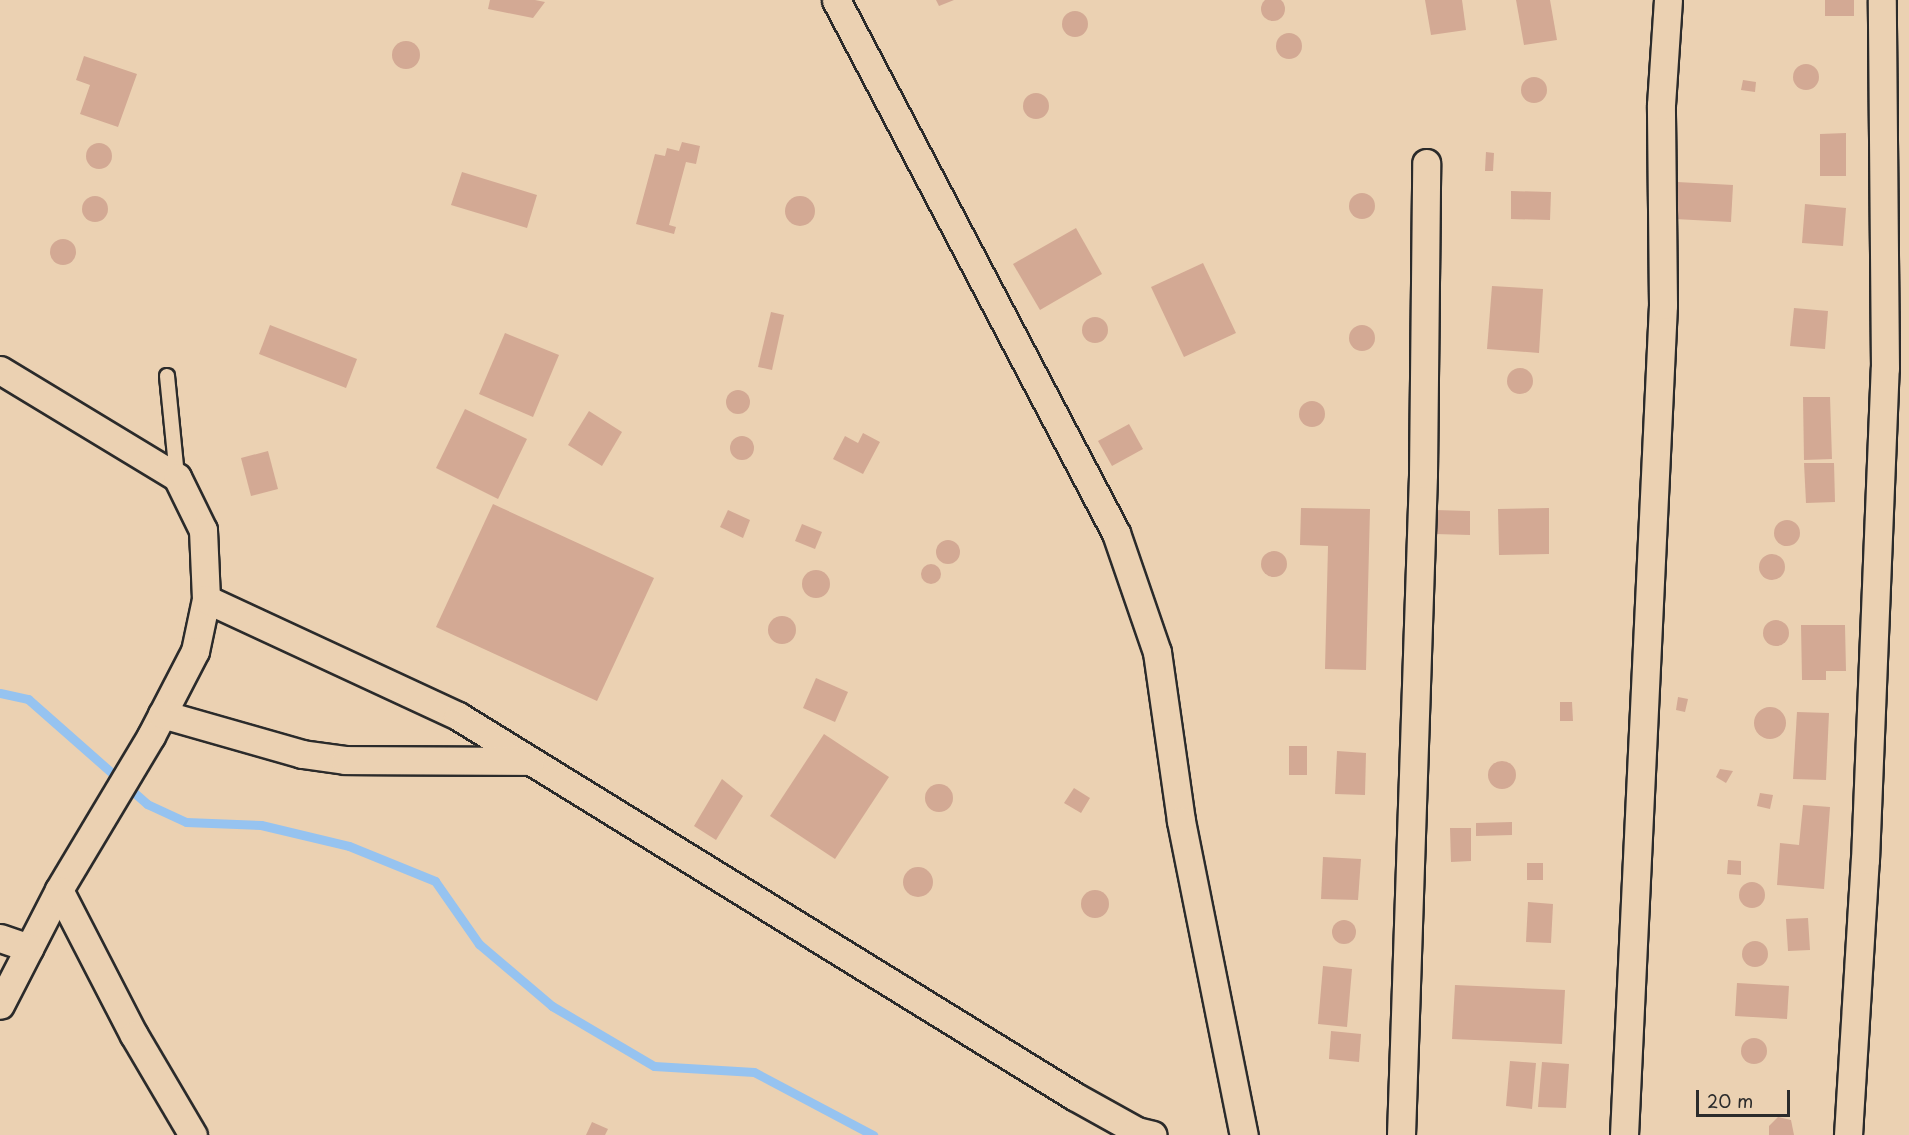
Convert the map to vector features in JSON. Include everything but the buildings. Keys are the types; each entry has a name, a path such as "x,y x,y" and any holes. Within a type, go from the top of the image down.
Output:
{"street":[{"path":"836,0 1116,532 1157,651 1181,821 1243,1135"},
{"path":"1624,1135 1663,305 1661,105 1668,0"},
{"path":"1848,1135 1865,860 1885,368 1882,0"},
{"path":"1401,1135 1423,474 1426,163"},
{"path":"0,370 177,477 203,530 206,599 195,651 156,725 59,890 0,1002"},
{"path":"206,599 458,716 1074,1096 1137,1131 1153,1135"},
{"path":"156,725 302,754 345,760 531,761"},
{"path":"59,890 134,1035 194,1135"},
{"path":"0,938 29,948"}],"lane":[{"path":"167,376 177,477"}],"waterway":[{"path":"0,693 28,699 147,804 186,822 261,825 349,846 435,881 479,944 552,1006 654,1066 754,1072 873,1135"}]}
